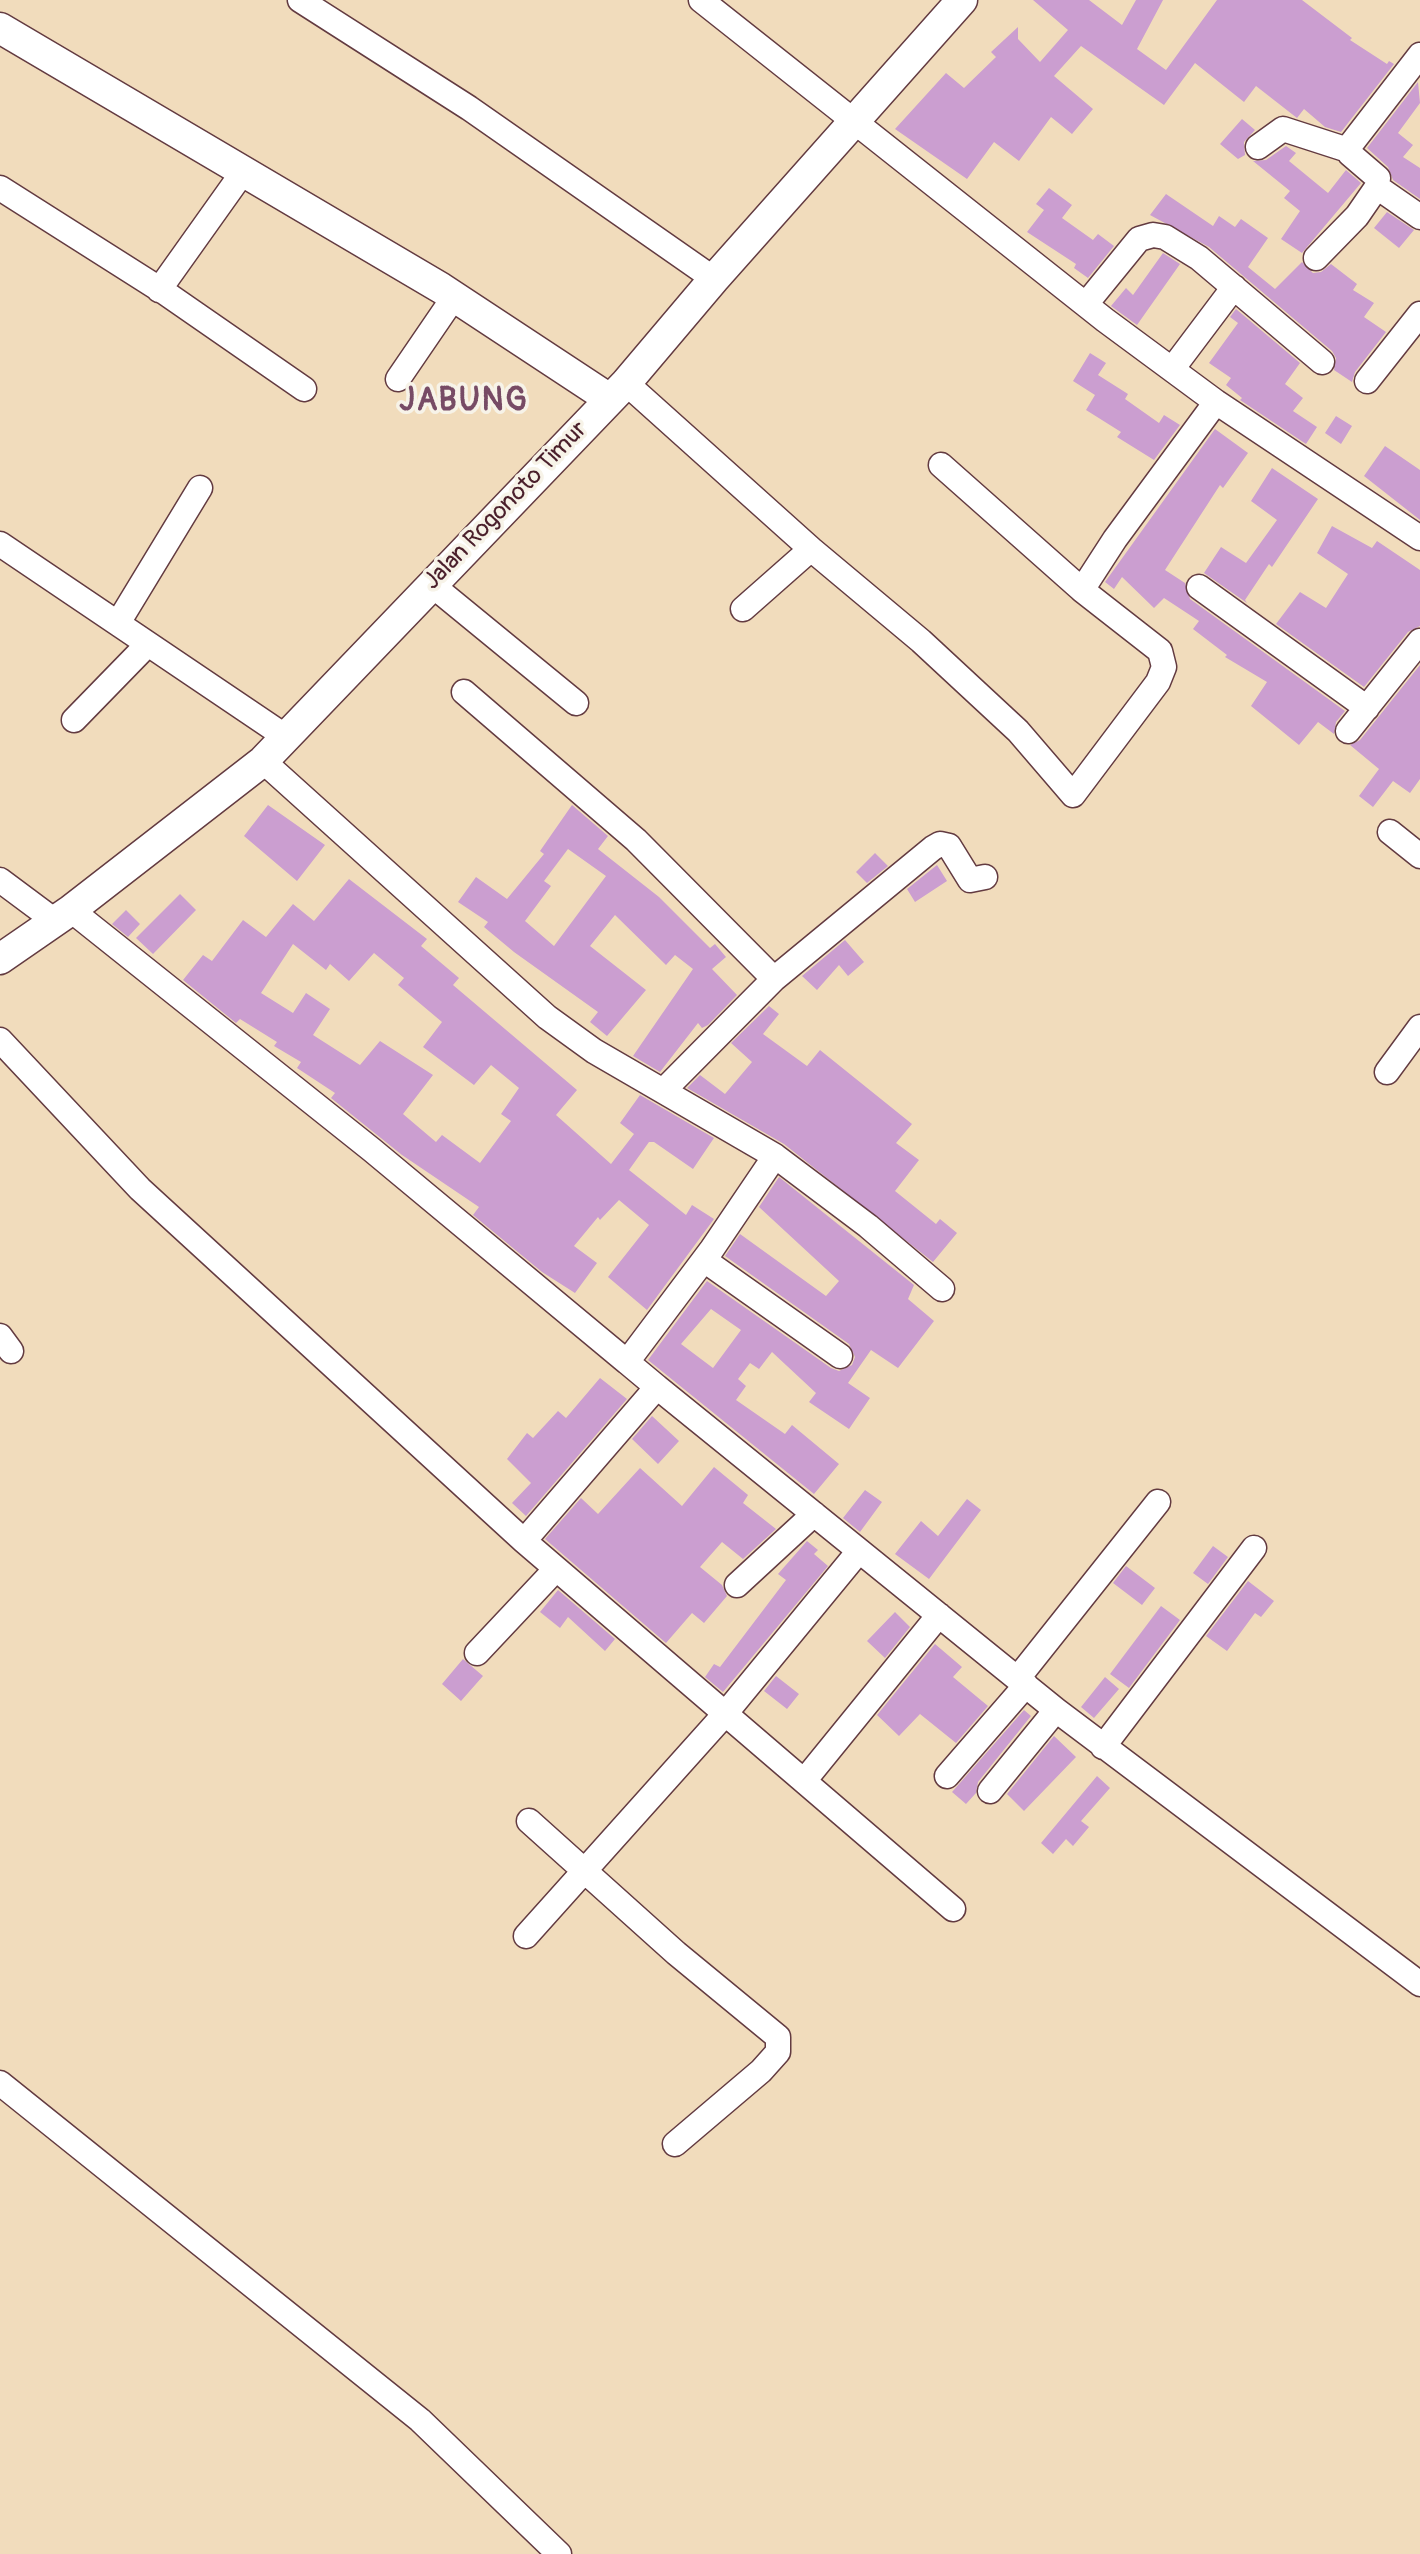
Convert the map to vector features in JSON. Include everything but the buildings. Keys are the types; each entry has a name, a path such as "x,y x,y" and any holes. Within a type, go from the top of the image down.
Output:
{"street":[{"path":"300,0 469,108 714,279"},
{"path":"701,0 1086,304 1216,402 1420,538"},
{"name":"Jalan Rogonoto Timur","path":"0,959 63,915 263,761 617,391 962,0"},
{"path":"0,28 617,391 921,641 1018,731 1073,795 1158,682 1164,667 1160,651 1082,590 941,465"},
{"path":"1348,150 1420,55"},
{"path":"1258,147 1283,129 1348,150 1378,178 1377,187 1357,216 1316,258"},
{"path":"159,290 243,172"},
{"path":"1377,187 1420,217"},
{"path":"0,188 159,290 304,389"},
{"path":"1086,304 1139,239 1153,235 1165,237 1199,258 1322,362"},
{"path":"1173,368 1234,287"},
{"path":"398,379 454,297"},
{"path":"1367,381 1420,314"},
{"path":"1082,590 1115,539 1216,402"},
{"path":"118,623 200,488"},
{"path":"0,544 286,737"},
{"path":"743,609 811,549"},
{"path":"432,585 576,703"},
{"path":"1199,587 1367,708"},
{"path":"1348,731 1420,641"},
{"path":"74,720 148,644"},
{"path":"464,692 636,840 774,979"},
{"path":"263,761 547,1017 594,1051 665,1089 775,1156 856,1217 942,1289"},
{"path":"1390,832 1420,856"},
{"path":"665,1089 774,979 940,844 949,846 970,880 985,877"},
{"path":"0,880 63,915 372,1150 657,1387 1056,1710 1420,1984"},
{"path":"1387,1072 1420,1027"},
{"path":"0,1040 140,1189 524,1541 953,1909"},
{"path":"627,1362 704,1260 775,1156"},
{"path":"704,1260 840,1356"},
{"path":"524,1541 657,1387"},
{"path":"947,1776 1158,1502"},
{"path":"737,1585 814,1514"},
{"path":"1103,1747 1254,1548"},
{"path":"526,1936 725,1714 859,1551"},
{"path":"477,1653 556,1569"},
{"path":"804,1781 939,1615"},
{"path":"990,1791 1056,1710"},
{"path":"529,1821 778,2037 778,2052 761,2071 675,2144"},
{"path":"0,2083 420,2420 559,2554"}],"district":[{"name":"JABUNG","path":"464,402"}]}
